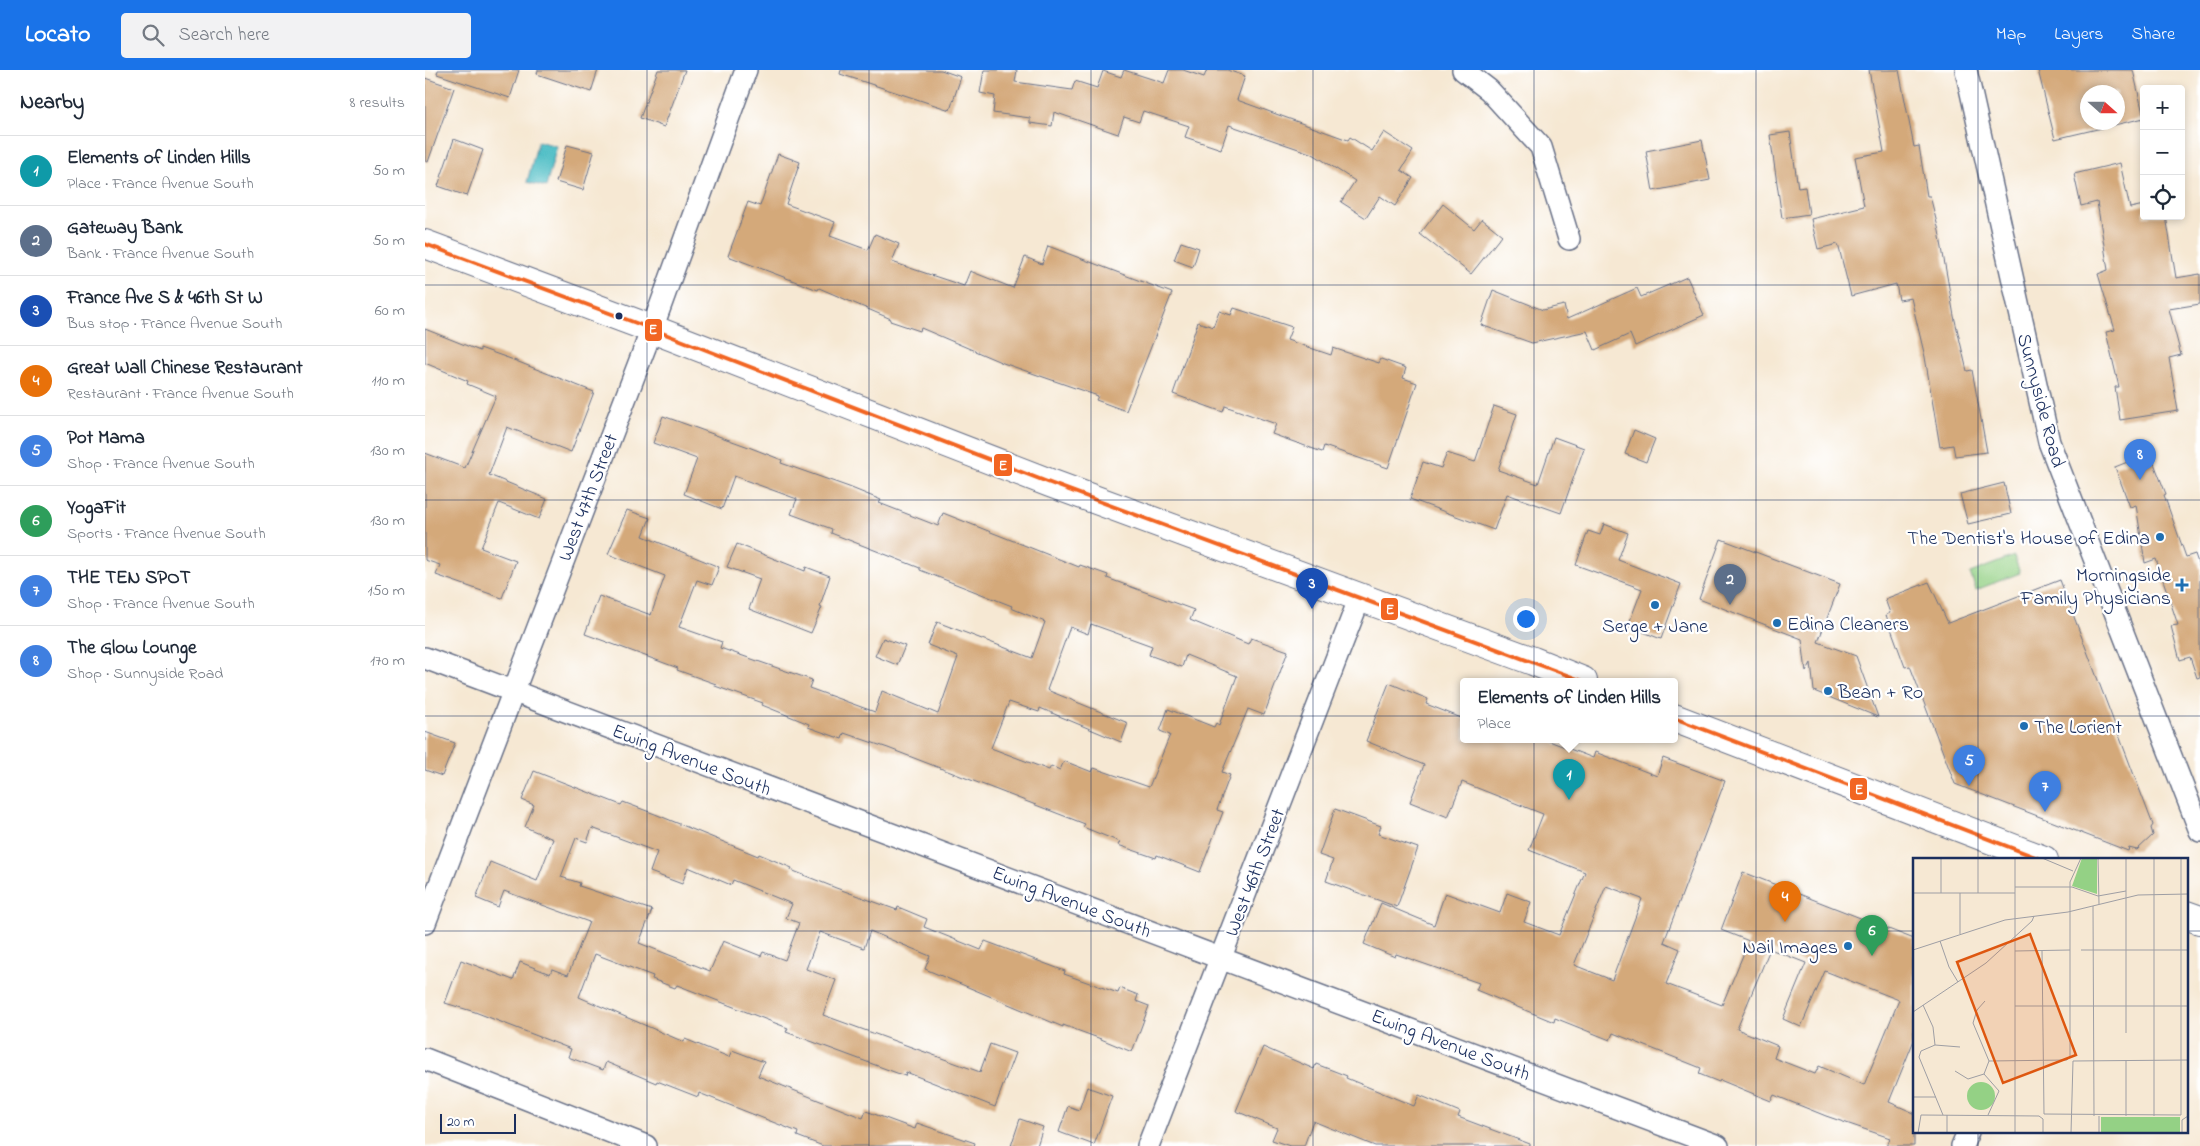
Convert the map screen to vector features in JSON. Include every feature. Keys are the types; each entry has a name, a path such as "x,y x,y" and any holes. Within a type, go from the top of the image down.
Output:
{"main road":[{"path":"425,244 652,328 1058,486 1575,678"},
{"path":"1678,720 2039,858"},
{"path":"2187,915 2200,920"}],"street":[{"name":"West 47th Street","path":"425,923 652,328 746,70"},
{"path":"1463,70 1489,90 1541,147 1569,239"},
{"name":"Sunnyside Road","path":"1966,70 2049,442 2200,831"},
{"name":"West 46th Street","path":"1148,1146 1360,597"},
{"name":"Ewing Avenue South","path":"425,658 1718,1146"},
{"path":"425,1060 646,1146"},
{"path":"1962,1146 1967,1134"}],"green space":[{"path":"2014,556 2020,573 1976,590 1970,573"}],"water":[{"path":"538,141 557,146 546,187 527,182"}],"building":[{"path":"438,70 519,70 510,98 437,74"},
{"path":"538,70 598,70 591,92 537,74"},
{"path":"658,70 685,70 664,127 640,118"},
{"path":"841,70 941,70 961,77 950,110 840,74"},
{"path":"984,70 1017,70 1015,82 1072,90 1075,81 1097,88 1103,71 1121,77 1124,70 1164,83 1169,70 1183,70 1204,77 1207,70 1227,70 1245,76 1237,100 1348,140 1350,137 1372,151 1384,132 1413,151 1401,170 1413,178 1395,206 1380,196 1366,218 1341,202 1355,181 1313,154 1229,125 1221,149 1185,137 1189,126 1143,111 1139,122 1124,117 1118,134 1054,112 1052,126 1030,123 1030,118 993,113 995,96 980,93"},
{"path":"1869,70 1899,70 1914,147 1919,146 1927,196 1930,196 1939,231 1954,316 1967,371 1972,370 1987,452 1955,456 1953,445 1940,447 1925,357 1911,298 1899,300 1896,284 1851,296 1838,244 1818,249 1811,219 1864,206 1855,157 1884,152"},
{"path":"2038,70 2133,70 2140,101 2140,119 2125,122 2125,85 2080,85 2080,130 2093,130 2055,139"},
{"path":"425,78 454,88 428,162 425,161"},
{"path":"1790,132 1798,188 1805,187 1809,214 1782,218 1770,135"},
{"path":"454,139 483,150 467,196 438,186"},
{"path":"1702,140 1710,180 1653,191 1646,151"},
{"path":"567,145 594,152 583,190 556,182"},
{"path":"778,154 800,162 786,204 835,222 830,236 868,250 875,234 899,244 892,262 964,286 970,271 1013,288 1025,257 1042,264 1048,246 1172,293 1126,411 1096,400 1098,396 1003,363 921,328 920,331 890,321 891,319 819,288 818,290 728,256 748,202 760,206"},
{"path":"2120,163 2130,208 2140,206 2140,220 2167,220 2176,278 2200,274 2200,304 2169,309 2181,355 2169,358 2178,411 2120,420 2115,387 2119,387 2106,332 2115,330 2098,274 2108,270 2097,202 2081,206 2074,174"},
{"path":"1443,204 1474,229 1482,219 1502,235 1471,274 1420,234"},
{"path":"1181,242 1199,248 1193,267 1174,260"},
{"path":"1687,277 1704,315 1635,346 1630,334 1595,350 1587,331 1532,343 1481,325 1493,290 1543,310 1564,305 1567,319 1637,288 1641,297"},
{"path":"1234,308 1292,327 1287,340 1331,355 1333,348 1379,363 1381,359 1406,368 1403,378 1417,383 1388,468 1324,446 1322,452 1272,434 1276,424 1225,406 1223,412 1173,394 1198,322 1213,327 1219,311 1231,315"},
{"path":"425,329 480,351 480,348 511,359 594,392 571,452 507,427 489,475 547,499 539,519 499,503 481,548 516,561 502,598 436,575 440,565 425,560 425,453 465,468 496,396 467,384 468,381 425,363"},
{"path":"1494,406 1517,414 1498,470 1538,484 1554,437 1584,448 1561,513 1507,494 1494,530 1410,499 1423,462 1441,468 1447,453 1475,462"},
{"path":"663,416 782,460 781,463 849,487 881,500 879,503 938,526 943,513 1079,567 1080,565 1108,575 1107,578 1194,610 1190,620 1248,644 1251,638 1288,651 1264,715 1248,709 1222,772 1230,775 1217,810 1223,812 1200,872 1157,855 1156,858 1118,845 1120,842 1083,827 1085,824 888,748 844,733 842,739 808,727 809,724 762,705 763,703 715,686 716,684 677,670 678,668 585,634 599,596 651,615 665,576 608,554 627,510 650,518 643,536 719,567 712,585 697,580 679,627 722,642 720,648 812,680 809,688 875,712 882,691 938,714 958,657 928,645 937,622 1032,658 1045,622 1011,608 1012,606 831,533 832,529 791,514 797,499 734,476 722,509 684,494 697,459 653,443","holes":["1091,624 1152,646 1149,655 1182,667 1186,655 1237,676 1219,725 1216,723 1214,727 1168,709 1160,731 1170,735 1149,787 1094,768 1092,772 1064,761 1060,770 1051,766 1049,770 991,748 1009,702 1039,712 1040,708 1121,742 1128,723 1047,690 1070,627 1088,634"]},
{"path":"1634,430 1655,439 1646,462 1625,454"},
{"path":"2150,453 2166,494 2164,495 2186,557 2195,554 2200,569 2200,677 2197,678 2190,657 2180,660 2171,626 2178,625 2156,559 2145,563 2136,505 2130,507 2115,467"},
{"path":"2004,483 2011,514 1968,524 1960,494"},
{"path":"1604,524 1628,533 1618,560 1681,584 1661,639 1628,626 1642,589 1576,565 1588,531 1600,535"},
{"path":"1721,539 1840,584 1818,642 1856,656 1878,717 1814,691 1811,663 1806,672 1802,639 1699,599"},
{"path":"737,544 805,571 806,567 830,576 820,606 822,607 811,633 749,609 760,579 727,567"},
{"name":"The Lorient","path":"2060,580 2153,825 2151,828 2153,835 2137,850 2129,848 2128,851 1955,784 1910,666 1905,667 1886,615 1890,613 1885,599 1929,582 1948,623"},
{"path":"883,638 905,646 897,665 875,656"},
{"path":"1389,683 1428,699 1426,704 1460,717 1460,743 1554,743 1593,758 1595,752 1657,776 1663,758 1725,781 1664,942 1680,949 1666,984 1722,1005 1749,941 1721,930 1743,872 1913,939 1913,1042 1889,1102 1913,1113 1914,1146 1887,1146 1890,1138 1826,1116 1774,1095 1771,1101 1720,1080 1719,1082 1699,1074 1701,1068 1613,1033 1610,1040 1555,1018 1554,1022 1476,990 1479,983 1396,954 1395,957 1364,944 1381,903 1434,925 1445,893 1500,913 1507,893 1531,902 1524,922 1559,935 1585,872 1529,850 1543,814 1462,782 1448,817 1410,802 1424,765 1366,741","holes":["1606,886 1642,899 1612,980 1574,965","1770,949 1806,963 1783,1019 1801,1027 1825,971 1899,1000 1864,1085 1819,1066 1815,1074 1774,1058 1778,1046 1737,1029"]},
{"path":"425,732 455,743 442,776 425,770"},
{"path":"534,771 621,805 623,802 655,814 758,856 759,854 792,868 791,870 836,888 897,910 898,907 927,919 924,927 981,950 985,941 1065,971 1064,974 1118,993 1120,988 1138,995 1136,1001 1149,1006 1132,1052 1063,1025 1063,1027 925,969 930,956 870,931 864,948 820,932 806,969 836,980 823,1015 980,1072 990,1044 1015,1053 995,1107 906,1072 905,1076 786,1032 788,1028 677,985 675,988 652,979 653,976 595,954 579,997 684,1042 685,1039 729,1057 732,1050 764,1062 758,1076 863,1118 866,1111 915,1129 917,1123 975,1143 974,1146 823,1146 797,1136 798,1132 699,1093 698,1097 657,1081 656,1083 606,1062 603,1070 568,1057 571,1049 475,1012 445,1003 461,960 513,980 520,962 550,974 552,969 568,975 589,922 504,891 498,907 476,898 490,862 537,881 553,839 525,827 534,805 522,800","holes":["592,828 657,852 650,872 682,884 688,867 731,885 733,880 792,904 786,918 799,923 785,960 763,952 761,956 723,941 710,971 639,943 652,910 579,886 580,883 561,877 576,838 587,842"]},
{"path":"1335,809 1381,826 1378,834 1418,848 1397,907 1326,881 1333,860 1319,855"},
{"path":"1263,1047 1314,1069 1316,1064 1347,1076 1346,1078 1414,1106 1419,1095 1460,1112 1458,1117 1530,1144 1530,1146 1375,1146 1313,1121 1304,1146 1290,1146 1272,1140 1277,1128 1236,1111"},
{"path":"1087,1087 1112,1096 1094,1145 1059,1132 1068,1106 1079,1110"},
{"path":"1020,1119 1043,1127 1037,1146 1011,1146"}],"transit line":[{"name":"E","path":"425,244 652,329 1050,483 1575,678"},
{"name":"E","path":"1678,720 2038,858"}],"place":[{"name":"The Glow Lounge","path":"2140,480"},
{"name":"The Dentist's House of Edina","path":"2160,537"},
{"name":"Morningside Family Physicians","path":"2182,585"},
{"name":"Serge + Jane","path":"1655,605"},
{"name":"Gateway Bank","path":"1730,605"},
{"name":"France Ave S & 46th St W","path":"1312,609"},
{"name":"Edina Cleaners","path":"1777,623"},
{"name":"Bean + Ro","path":"1828,691"},
{"name":"The Lorient","path":"2024,726"},
{"name":"Pot Mama","path":"1969,786"},
{"name":"Elements of Linden Hills","path":"1569,800"},
{"name":"THE TEN SPOT","path":"2045,812"},
{"name":"Great Wall Chinese Restaurant","path":"1785,922"},
{"name":"Nail Images","path":"1848,946"},
{"name":"YogaFit","path":"1872,956"}]}
